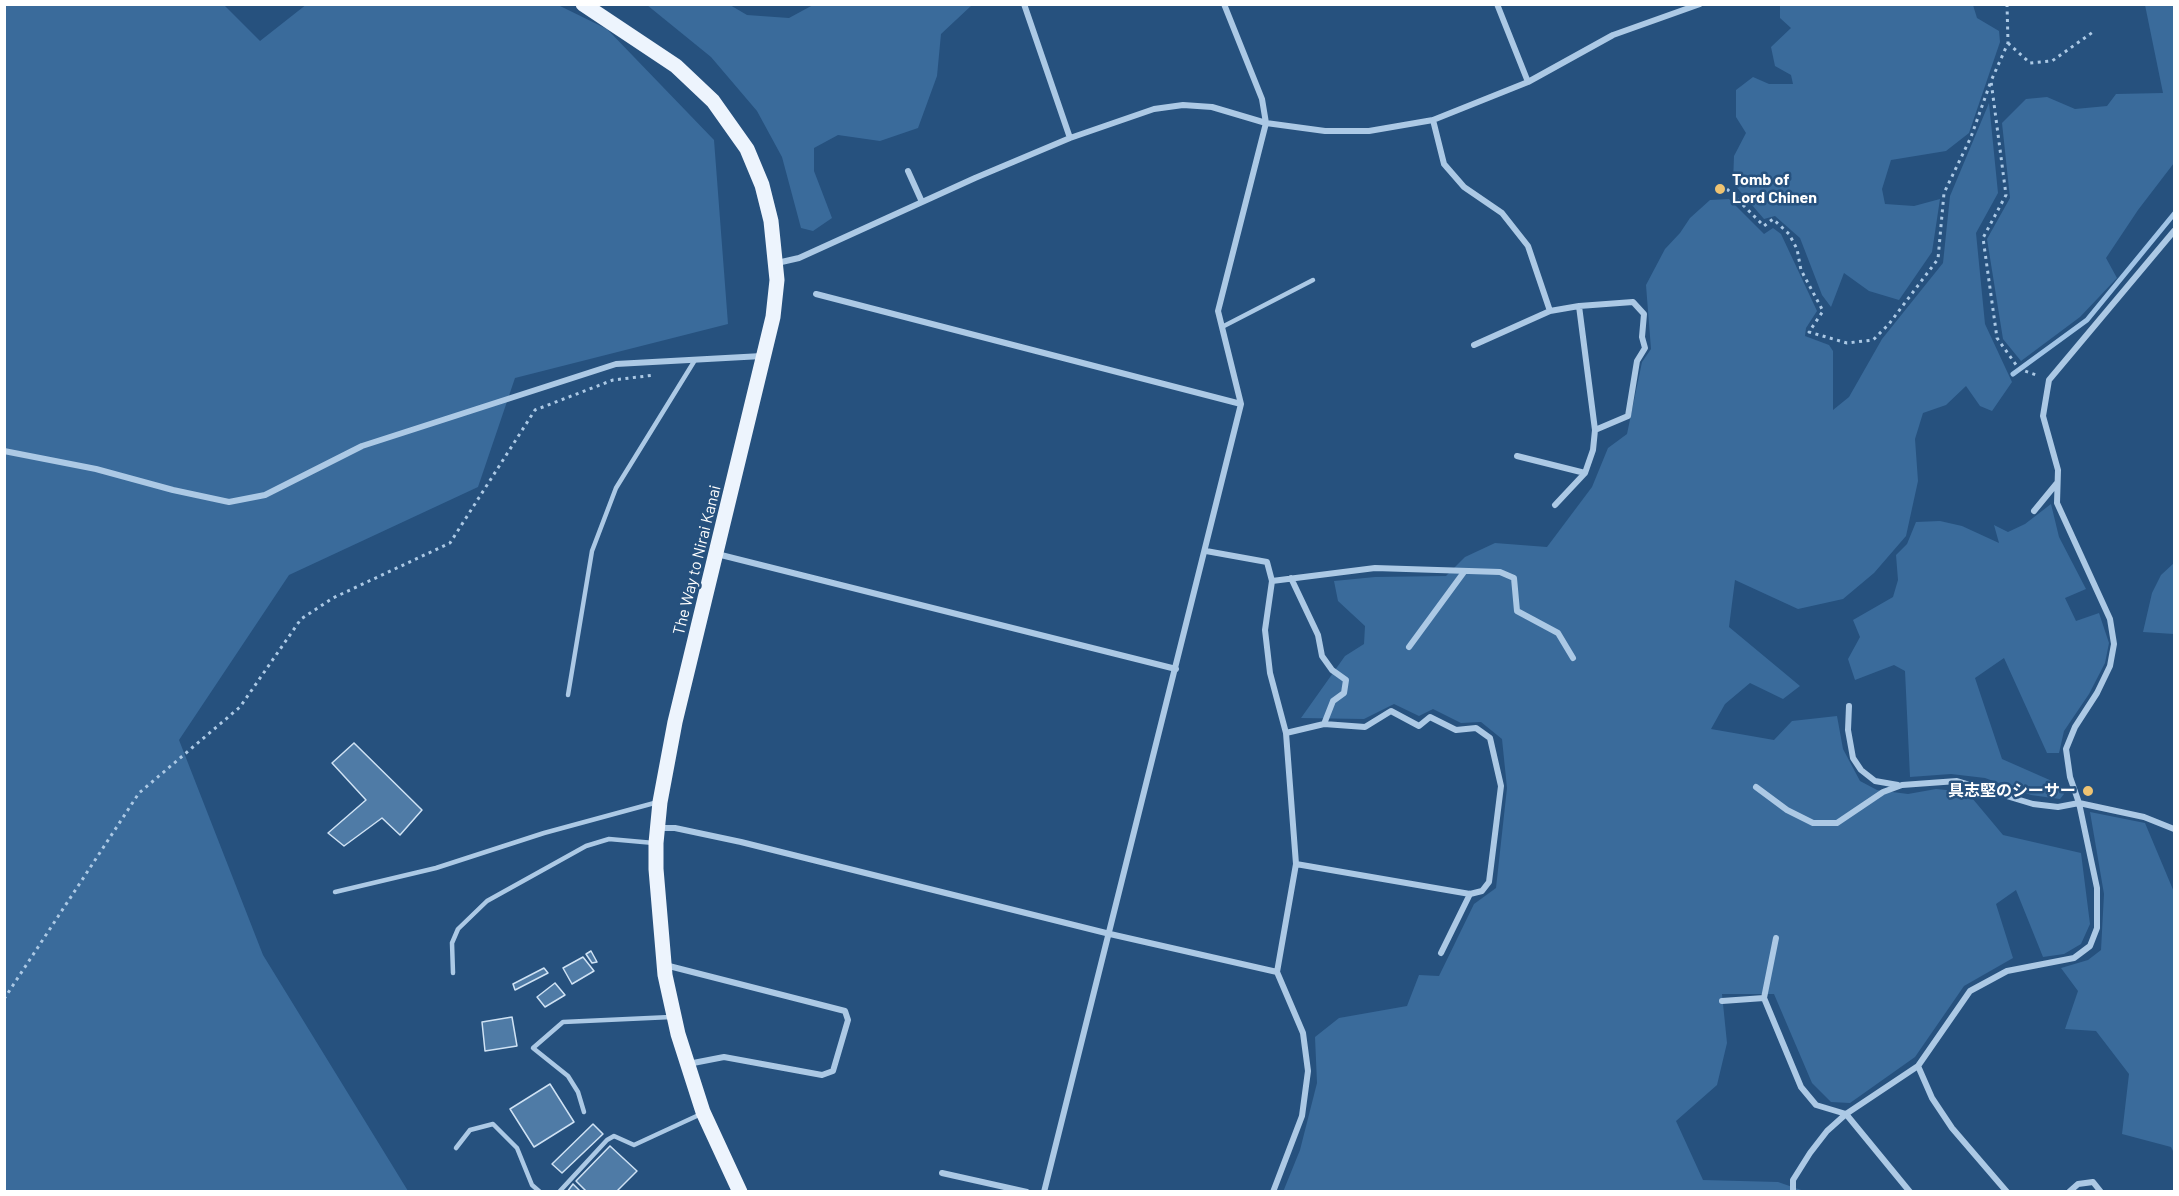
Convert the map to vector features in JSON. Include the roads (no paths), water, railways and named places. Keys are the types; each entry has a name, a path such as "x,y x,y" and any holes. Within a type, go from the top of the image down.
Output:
{"main road":[{"name":"The Way to Nirai Kanai","path":"583,4 676,66 700,87 725,116 747,149 762,184 771,221 776,263 773,317 766,356 675,722 660,802 657,836 656,869 664,964 674,1017 703,1112 740,1191"}],"street":[{"path":"1024,4 1070,138"},
{"path":"1044,1191 1241,404 1218,311 1266,123 1262,99 1224,4"},
{"path":"776,263 799,258 1070,138 1154,109 1183,105 1212,107 1266,123 1325,131 1369,131 1433,120 1528,82 1613,35 1700,4"},
{"path":"1500,6 1528,82"},
{"path":"1433,120 1444,164 1464,187 1502,213 1528,246 1550,311"},
{"path":"908,171 922,202"},
{"path":"1793,1191 1793,1180 1827,1131 1846,1114 1918,1066 1970,991 2007,971 2074,958 2090,946 2097,928 2097,888 2079,803 2070,777 2066,749 2075,727 2097,693 2110,666 2114,644 2110,620 2057,502 2058,470 2043,416 2049,380 2175,231"},
{"path":"816,294 1241,404"},
{"path":"1474,345 1550,311 1579,306 1633,302 1644,314 1642,337 1645,348 1636,361 1628,416 1595,430"},
{"path":"1555,505 1585,473 1593,450 1595,430 1579,306"},
{"path":"4,451 229,502 265,495 362,446 616,364 766,356"},
{"path":"1517,456 1585,473"},
{"path":"2034,511 2057,483"},
{"path":"1206,551 1268,562 1272,581 1265,630 1270,673 1286,733 1296,864 1277,972 1303,1033 1308,1071 1302,1116 1273,1191"},
{"path":"717,554 1176,669"},
{"path":"1272,581 1375,568 1500,572 1514,578 1517,611 1558,633 1573,658"},
{"path":"1409,647 1464,572"},
{"path":"1291,578 1318,635 1322,656 1332,670 1346,680 1344,693 1333,701 1324,724"},
{"path":"1849,706 1848,730 1853,758 1861,770 1875,781 1902,785 1957,781 2033,804 2058,807 2079,803 2144,817 2175,828"},
{"path":"1286,733 1324,724 1365,727 1391,711 1419,726 1430,717 1456,730 1476,728 1490,738 1501,786 1489,882 1482,891 1470,894 1296,864"},
{"path":"1756,787 1787,810 1813,823 1837,824 1882,792 1902,785"},
{"path":"657,836 675,828 741,842 1277,972"},
{"path":"1441,953 1470,894"},
{"path":"1776,938 1764,998 1802,1087 1816,1105 1846,1114 1910,1191"},
{"path":"664,964 845,1011 848,1020 833,1071 822,1075 724,1057 687,1064"},
{"path":"1722,1001 1764,998"},
{"path":"1918,1066 1932,1098 1952,1128 2007,1191"},
{"path":"942,1173 1027,1191"},
{"path":"2069,1191 2078,1184 2092,1182 2101,1191"}],"lane":[{"path":"1222,327 1313,280"},
{"path":"568,695 592,551 616,488 695,360"},
{"path":"335,892 436,868 544,832 660,802"},
{"path":"453,973 452,944 458,929 488,901 586,846 609,839 657,836"},
{"path":"584,1112 568,1076 533,1048 563,1022 674,1017"},
{"path":"560,1191 591,1156 614,1136 634,1145 703,1112"},
{"path":"456,1148 470,1130 493,1124 517,1148 532,1185 540,1191"}],"waterway":[{"path":"2013,374 2087,320 2174,214"}],"place":[{"name":"Tomb of Lord Chinen","path":"1720,189"},
{"name":"具志堅のシーサー","path":"2088,791"}]}
